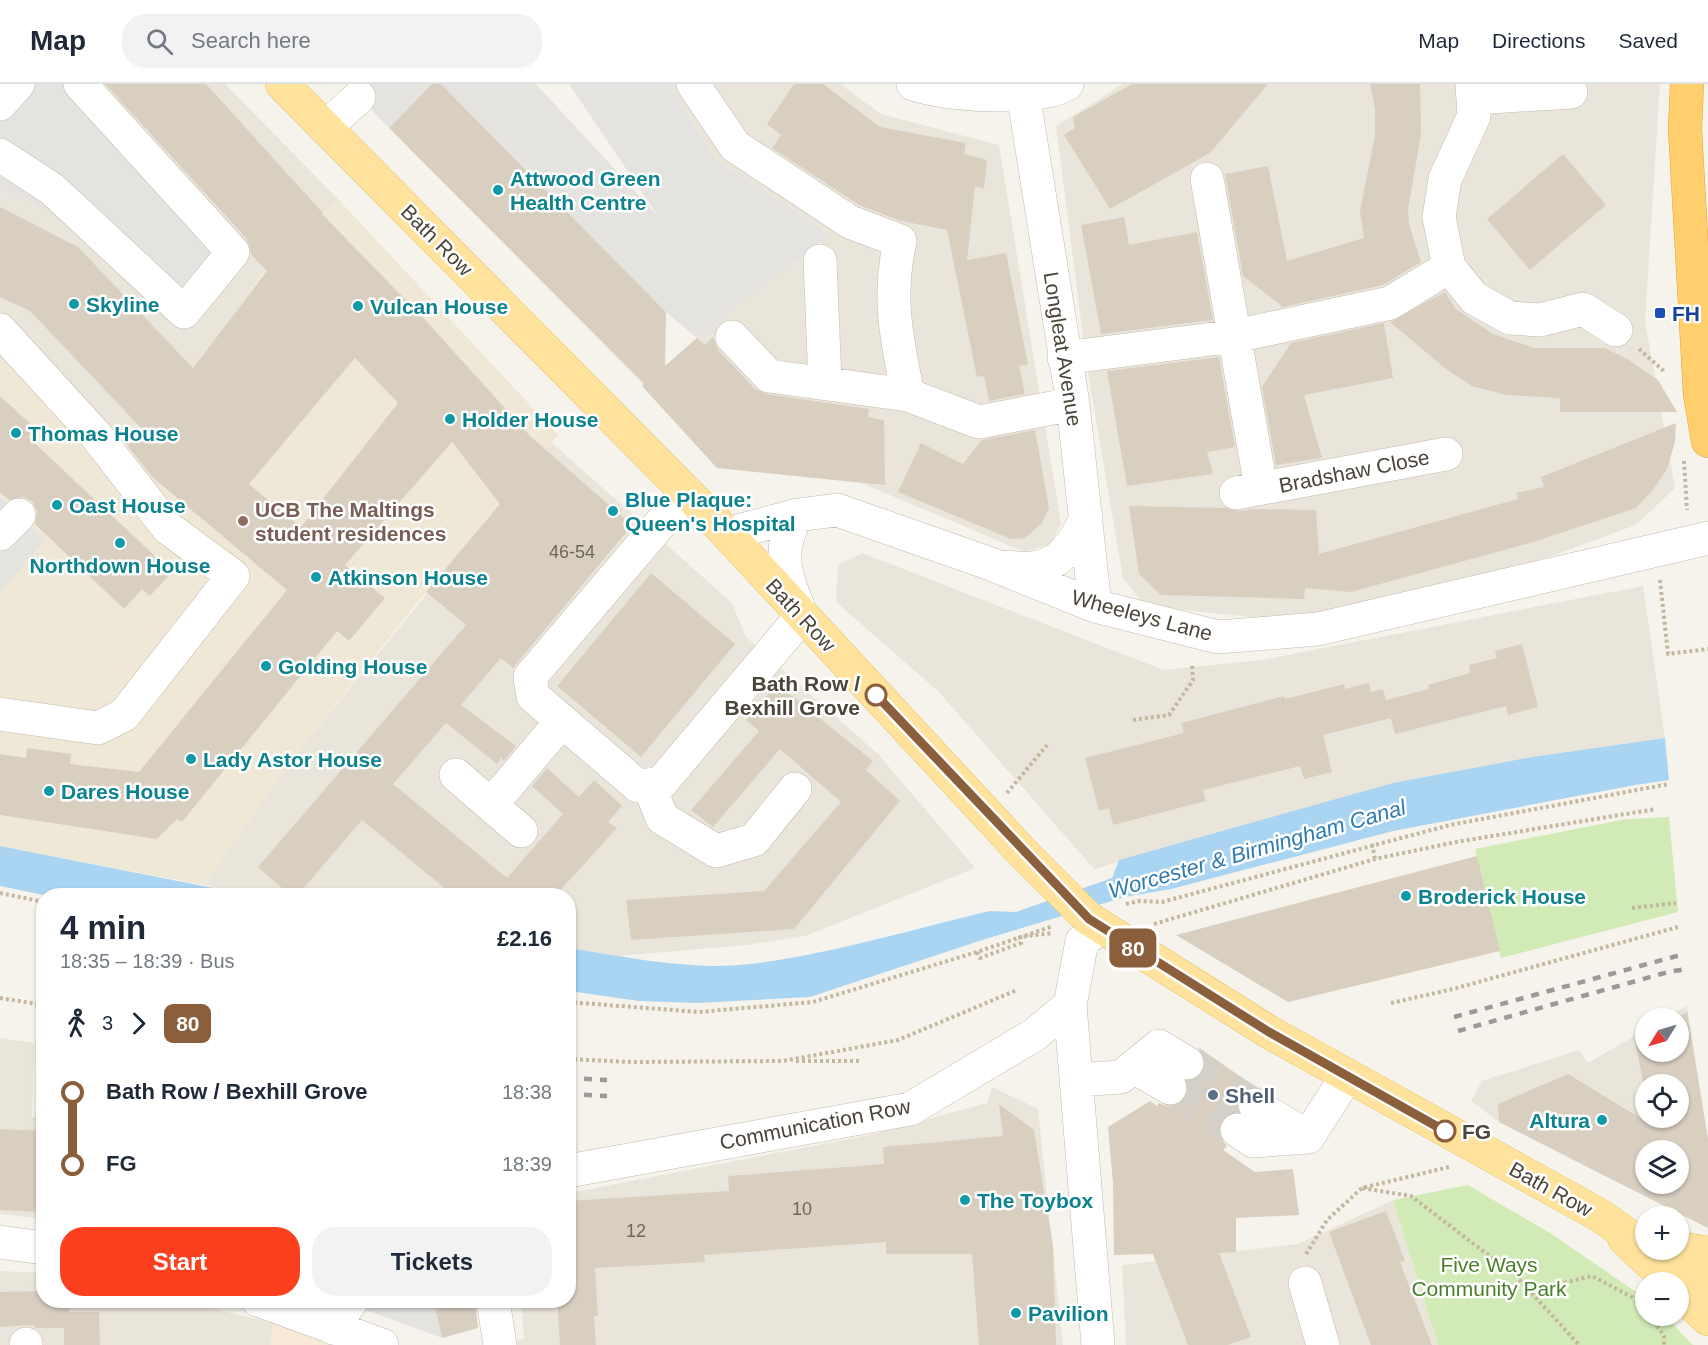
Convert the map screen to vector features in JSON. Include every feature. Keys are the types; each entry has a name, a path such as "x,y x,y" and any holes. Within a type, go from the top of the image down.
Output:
{"highway":[{"path":"1687,84 1685,129 1700,383 1696,448"}],"main road":[{"name":"Bath Row","path":"282,84 687,492 988,816 1095,923 1269,1032 1601,1216 1635,1241"},
{"path":"1601,1216 1635,1232"},
{"path":"1601,1216 1660,1272"},
{"path":"1689,1250 1708,1253"},
{"name":"Bath Row","path":"1662,1260 1680,1273 1708,1286"},
{"path":"1689,1301 1708,1319"}],"street":[{"path":"0,104 18,84"},
{"path":"0,155 52,189 184,312 233,252 80,84"},
{"path":"693,84 735,146 850,222 900,241 895,262 893,318 908,395"},
{"path":"913,84 964,95 1023,93 1067,84"},
{"path":"1571,92 1473,91 1474,116 1445,179 1439,217 1449,267 1474,298 1510,318 1540,320 1583,309 1616,330"},
{"name":"Longleat Avenue","path":"1023,93 1073,404 1095,606"},
{"path":"326,128 359,97"},
{"name":"Bradshaw Close","path":"1207,178 1235,336 1249,491 1446,454"},
{"path":"820,261 825,382"},
{"path":"1064,358 1235,336 1390,303 1449,267"},
{"path":"0,330 94,433 168,528 233,576 124,715 98,728 0,714"},
{"path":"732,337 769,376 908,395 979,422 1073,404"},
{"path":"687,492 530,676 533,696 638,786 661,783 802,616 784,574 788,531 798,515"},
{"name":"Wheeleys Lane","path":"727,534 798,515 837,510 991,564 1095,606 1218,637 1318,629 1657,552 1708,538"},
{"path":"991,564 1031,571 1049,565 1075,542 1086,518"},
{"path":"491,806 562,721"},
{"path":"456,775 521,831"},
{"path":"649,785 662,818 716,851 754,840 795,789"},
{"path":"1095,923 1082,941 1070,1005 1098,1345"},
{"name":"Communication Row","path":"576,1170 910,1109 1034,1035 1070,1005"},
{"path":"1076,1080 1121,1077 1134,1067 1178,1076"},
{"path":"1246,1118 1308,1137 1347,1076"},
{"path":"0,1242 36,1247"},
{"path":"1305,1283 1323,1345"},
{"path":"279,1308 382,1345"},
{"path":"333,1328 347,1308"},
{"path":"494,1308 500,1345"}],"path":[{"path":"1616,330 1665,370 1668,381"},
{"path":"1679,517 1687,511 1696,448"},
{"path":"1657,552 1668,654 1708,649"},
{"path":"1133,720 1169,715 1193,680 1192,631"},
{"path":"988,816 1047,745"},
{"path":"1149,925 1375,859 1456,842 1656,808"},
{"path":"1372,844 1375,859"},
{"path":"0,893 36,900"},
{"path":"1632,908 1676,903"},
{"path":"1391,1003 1453,989 1678,927"},
{"path":"977,952 980,958 1021,943 1020,937 1033,935"},
{"path":"783,1061 898,1040 1017,990"},
{"path":"0,998 36,1004"},
{"path":"576,1059 631,1062 861,1061"},
{"path":"1305,1283 1305,1257 1316,1236 1327,1220 1362,1188 1450,1167"},
{"path":"1362,1188 1411,1196 1517,1277 1579,1345"},
{"path":"1529,1291 1592,1276 1635,1299"},
{"path":"1657,1326 1664,1336 1664,1345"}],"shaded area":[{"path":"0,84 225,84 338,199 265,269 187,376 114,445 11,318 0,312"},
{"path":"0,84 98,84 249,253 184,335 58,216 0,188"},
{"path":"346,84 432,84 389,128"},
{"path":"441,84 536,84 658,216 569,84 668,84 717,161 831,234 697,338 666,312"},
{"path":"668,84 840,84 881,114 999,145 1061,524 1051,544 1025,552 861,483 717,468 642,386 697,338 831,234 717,161"},
{"path":"1123,84 1660,84 1645,321 1675,488 1636,525 1546,558 1317,615 1260,618 1145,606 1123,578 1087,367 1056,126"},
{"name":"UCB The Maltings student residences","path":"338,199 558,435 426,592 292,759 204,885 0,846 0,312 10,318 114,445 187,376 265,269"},
{"path":"551,442 732,603 746,637 879,755 975,868 805,936 747,945 618,956 576,949 576,888 216,888 204,885 292,759"},
{"path":"0,496 45,540 0,593"},
{"path":"862,553 1164,670 1262,660 1643,586 1665,738 1532,757 1393,783 1094,869 938,691 836,602 838,565"},
{"name":"Altura","path":"1689,1019 1708,1139 1708,1225 1704,1226 1689,1218 1689,1206 1665,1206 1641,1194 1689,1194 1689,1140 1635,1140 1635,1191 1499,1122 1471,1101 1482,1081 1579,1050 1588,1063 1635,1036 1635,1062 1689,1062"},
{"path":"0,1038 34,1043 32,1117 36,1117 36,1218 0,1214"},
{"path":"992,1087 1038,1109 1063,1345 513,1345 512,1343 524,1338 522,1308 576,1308 576,1192 870,1135 987,1103"},
{"path":"1393,1200 1438,1345 1126,1345 1122,1265 1298,1244"},
{"path":"0,1271 36,1273 36,1308 211,1308 273,1323 271,1345 0,1345"},
{"path":"360,1308 435,1308 442,1338"},
{"path":"273,1323 332,1345 271,1345"}],"green space":[{"path":"1669,817 1678,912 1501,958 1475,849 1626,819"},
{"name":"Five Ways Community Park","path":"1468,1185 1550,1233 1635,1291 1635,1326 1675,1326 1693,1345 1438,1345 1393,1200"}],"water":[{"name":"Worcester & Birmingham Canal","path":"1665,738 1669,780 1393,831 1171,889 1125,897 979,941 810,997 697,1003 639,1001 576,992 576,949 659,962 705,966 750,964 810,954 990,911 1016,912 1112,878 1119,860 1393,783 1532,757"},
{"path":"0,846 213,888 36,888 36,894 0,886"}],"building":[{"path":"105,84 206,84 322,214 429,324 531,437 632,525 513,668 501,658 461,705 516,746 504,761 501,758 497,764 446,723 393,784 507,878 563,814 532,786 547,768 579,797 594,780 622,806 608,822 617,828 562,888 444,888 362,820 304,888 282,888 258,867 466,625 426,592 500,504 452,442 345,565 385,598 349,641 337,631 182,822 177,819 157,839 0,815 0,754 26,758 27,748 71,754 70,764 139,772 287,590 152,477 124,441 144,431 30,311 0,297 0,207 78,247 193,368 267,271 251,254 247,239","holes":["355,358 398,403 301,527 249,484"]},
{"path":"432,84 441,84 666,312 665,366 697,338 705,345 713,337 718,350 755,389 766,394 869,409 868,417 884,420 885,485 717,468 642,386 644,384 389,128"},
{"path":"794,84 823,84 880,127 966,143 964,154 987,160 984,189 975,186 967,260 1006,253 1028,364 1019,366 1025,394 989,401 984,376 977,377 947,230 901,221 859,205 772,148 781,135 767,124"},
{"path":"1132,84 1268,84 1210,153 1110,209 1064,135 1075,128 1073,117"},
{"path":"1370,84 1420,84 1421,134 1408,210 1409,224 1421,262 1383,285 1283,307 1243,276 1225,174 1268,166 1287,261 1364,238 1360,211 1375,136 1375,109"},
{"path":"1563,154 1606,205 1530,270 1487,219"},
{"path":"1124,217 1129,245 1197,232 1213,320 1101,334 1081,225"},
{"path":"1445,292 1456,309 1493,334 1534,348 1605,348 1629,360 1658,380 1677,412 1560,412 1560,398 1506,395 1472,386 1446,369 1390,322"},
{"path":"1384,323 1393,378 1304,395 1322,458 1276,465 1262,387 1291,343"},
{"path":"1219,357 1235,447 1207,452 1213,474 1127,486 1107,371"},
{"path":"0,396 36,429 28,437 172,572 150,596 142,589 124,609 35,524 37,511 32,501 23,497 9,500 0,492"},
{"path":"1676,423 1675,442 1667,469 1653,490 1636,508 1530,543 1351,592 1305,588 1304,599 1161,595 1139,574 1129,506 1226,508 1239,511 1316,510 1319,554 1518,499 1516,493 1544,487 1541,477"},
{"path":"1035,430 1049,508 1042,523 1025,538 1011,539 898,492 921,443 963,464 982,440"},
{"path":"651,573 735,644 641,757 557,686"},
{"path":"1522,644 1538,707 1508,715 1506,706 1395,734 1386,700 1429,689 1428,685 1470,673 1469,665 1497,658 1495,651"},
{"path":"1369,683 1371,692 1383,689 1391,718 1323,735 1332,772 1304,779 1300,766 1203,790 1206,801 1113,825 1109,808 1099,811 1085,758 1184,733 1181,723 1284,696 1285,699 1344,684 1345,689"},
{"path":"777,684 873,761 866,770 900,801 794,929 631,940 626,900 764,891 841,802 780,749 713,827 691,810 759,731 746,720"},
{"name":"Broderick House","path":"1477,856 1500,951 1288,1002 1176,935"},
{"name":"Altura","path":"1689,1024 1708,1139 1708,1228 1689,1218 1689,1206 1665,1206 1641,1194 1689,1194 1689,1140 1635,1140 1635,1191 1499,1122 1498,1104 1568,1074 1635,1115 1635,1128 1689,1128 1689,1074 1641,1074 1639,1062 1689,1062"},
{"path":"1198,1047 1254,1086 1245,1089 1239,1095 1236,1104 1238,1111 1228,1113 1221,1120 1218,1128 1220,1138 1227,1146 1223,1150 1255,1172 1293,1169 1299,1215 1236,1218 1236,1252 1219,1253 1251,1337 1228,1345 1188,1345 1153,1254 1114,1255 1113,1183 1108,1127 1150,1101 1157,1106 1159,1103 1169,1107 1180,1104 1186,1097 1187,1082 1196,1079 1203,1072 1206,1063"},
{"path":"999,1104 1034,1130 1053,1246 1056,1345 979,1345 972,1254 886,1254 886,1242 704,1255 705,1262 595,1268 598,1316 594,1316 596,1345 560,1345 558,1308 576,1308 576,1201 729,1191 728,1176 884,1164 883,1147 1003,1136"},
{"path":"0,1129 36,1131 36,1212 0,1210"},
{"path":"1386,1211 1405,1261 1400,1262 1432,1345 1371,1345 1329,1232"},
{"path":"36,1291 36,1308 69,1308 69,1312 99,1312 100,1345 64,1345 64,1328 36,1328 34,1325 0,1327 0,1292"},
{"path":"435,1308 476,1308 478,1328 442,1338"}],"tunnel":[{"path":"1187,1063 1255,1105"},
{"path":"1170,1088 1237,1130"}],"railway":[{"path":"1454,1017 1684,954"},
{"path":"1458,1031 1668,972 1686,969"},
{"path":"576,1078 607,1080"},
{"path":"576,1094 607,1096"}],"bus line":[{"name":"80","path":"876,695 1089,919 1269,1032 1445,1131"}],"place":[{"name":"Attwood Green Health Centre","path":"498,190"},
{"name":"Skyline","path":"74,304"},
{"name":"Vulcan House","path":"358,306"},
{"name":"FH","path":"1660,313"},
{"name":"Holder House","path":"450,419"},
{"name":"Thomas House","path":"16,433"},
{"name":"Oast House","path":"57,505"},
{"name":"Blue Plaque: Queen's Hospital","path":"613,511"},
{"name":"UCB The Maltings student residences","path":"243,521"},
{"name":"Northdown House","path":"120,543"},
{"name":"Atkinson House","path":"316,577"},
{"name":"Golding House","path":"266,666"},
{"name":"Bath Row / Bexhill Grove","path":"876,695"},
{"name":"Lady Astor House","path":"191,759"},
{"name":"Dares House","path":"49,791"},
{"name":"Broderick House","path":"1406,896"},
{"name":"Shell","path":"1213,1095"},
{"name":"Altura","path":"1602,1120"},
{"name":"FG","path":"1445,1131"},
{"name":"The Toybox","path":"965,1200"},
{"name":"Pavilion","path":"1016,1313"}]}
